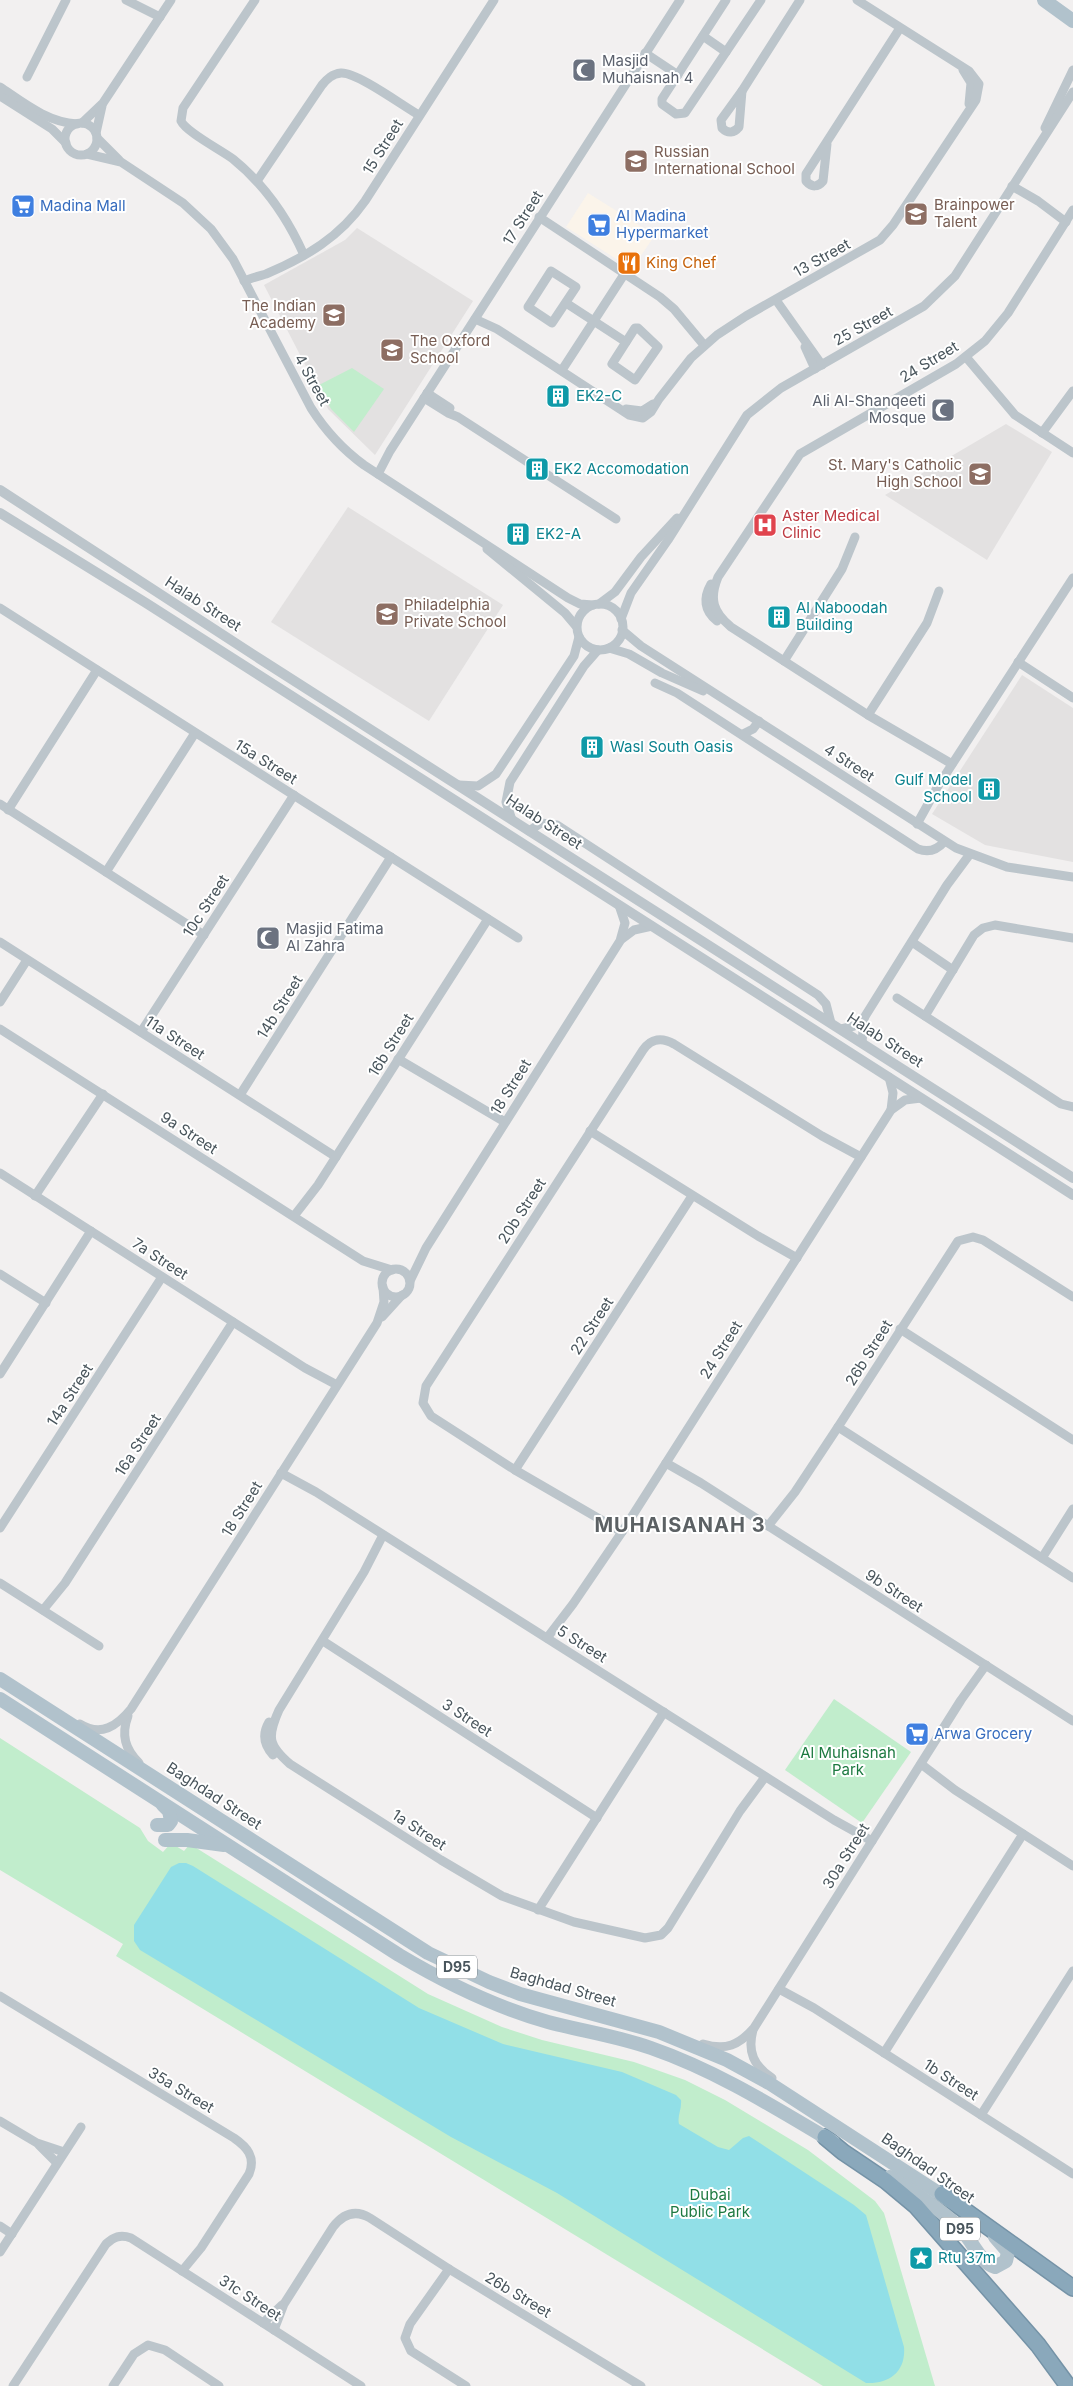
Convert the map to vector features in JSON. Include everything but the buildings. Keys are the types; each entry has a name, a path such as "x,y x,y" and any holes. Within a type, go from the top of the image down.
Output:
{"highway":[{"path":"825,2137 916,2206 1038,2345 1068,2386"},
{"path":"942,2194 1073,2288"}],"main road":[{"path":"1044,0 1073,20"},
{"path":"1053,0 1073,12"},
{"name":"Baghdad Street","path":"0,1679 428,1953 520,1994 635,2024 684,2041 728,2060 789,2096 942,2194 1006,2248 1008,2256 1003,2264 995,2267 986,2263 971,2240 946,2216 887,2175 744,2089 683,2060 625,2040 540,2019 480,1998 452,1985 399,1955 0,1699"},
{"path":"158,1825 168,1825 171,1817 161,1802"},
{"path":"165,1840 187,1840 231,1846"}],"street":[{"path":"27,76 66,0"},
{"path":"126,0 158,20"},
{"path":"66,143 66,133 103,103 171,0"},
{"path":"255,0 193,95 187,109 187,120 199,136 232,158 257,181 289,226 304,255"},
{"name":"15 Street","path":"246,284 333,238 354,217 494,0"},
{"name":"17 Street","path":"375,472 426,396 680,0"},
{"path":"713,0 722,2 661,102 679,116 685,113 761,0"},
{"path":"742,91 800,0"},
{"name":"13 Street","path":"477,316 615,405 638,412 649,408 659,399 704,345 739,320 874,244 885,235 967,111 972,88 969,79 960,66 857,0"},
{"path":"826,144 900,28"},
{"path":"703,36 726,52"},
{"path":"646,51 678,74"},
{"path":"257,181 329,72 337,68 346,68 419,115"},
{"name":"25 Street","path":"1033,152 1073,70"},
{"path":"0,88 47,117 62,122 90,126 96,135"},
{"name":"25 Street","path":"621,619 631,593 668,540 747,415 769,396 912,314 936,297 955,276 1073,92"},
{"path":"0,96 52,129 72,152 87,154 95,145 103,103"},
{"name":"4 Street","path":"96,135 121,162"},
{"name":"4 Street","path":"87,154 108,157 121,162 173,195 198,215 226,248 318,419 345,450 375,472 568,598 580,604 596,604"},
{"path":"1013,184 1041,203 1069,216"},
{"name":"24 Street","path":"950,767 917,743 868,715 731,627 712,617 707,610 706,592 800,454 968,355 991,334 1008,313 1069,216"},
{"path":"539,218 625,273 667,303 704,345"},
{"path":"551,271 576,287 566,303 552,323 528,308 551,271"},
{"path":"562,370 625,273"},
{"path":"778,298 819,367"},
{"path":"566,303 626,342"},
{"path":"637,327 657,346 635,380 612,364 626,342 637,327"},
{"path":"968,355 991,387 1015,415 1073,453"},
{"path":"1045,435 1073,391"},
{"path":"426,396 448,413 458,417 616,519"},
{"name":"Halab Street","path":"0,490 456,785 1073,1178"},
{"name":"25 Street","path":"596,604 615,592 642,557 689,505"},
{"name":"Halab Street","path":"0,513 146,604 1073,1195"},
{"name":"4 Street","path":"450,520 565,613 576,626"},
{"path":"784,661 842,570 855,537"},
{"path":"914,822 1073,578"},
{"path":"868,715 927,623 939,590"},
{"path":"596,604 610,606 621,619 622,630 618,641 609,648 598,650 587,646 579,637 576,626 580,615 596,604"},
{"name":"15a Street","path":"0,608 518,938"},
{"name":"4 Street","path":"622,630 641,646 944,842 967,853 1008,867 1073,877"},
{"path":"456,785 478,786 496,774 574,656 579,637"},
{"name":"4 Street","path":"609,648 629,654 662,673 727,701"},
{"path":"512,820 506,802 510,782 584,666 598,650"},
{"path":"1018,662 1073,698"},
{"path":"8,810 97,670"},
{"path":"655,682 677,692 918,849 923,851 935,849 944,842"},
{"path":"743,734 753,730 761,722"},
{"path":"756,743 757,732 761,722"},
{"path":"106,872 195,733"},
{"name":"10c Street","path":"141,1032 294,795"},
{"path":"0,804 204,935"},
{"path":"529,831 541,823 557,825 818,995 826,1004 831,1023"},
{"path":"841,1030 854,1026 864,1018 967,853"},
{"name":"14b Street","path":"240,1095 391,857"},
{"name":"18 Street","path":"410,1280 426,1248 620,941 625,923 619,906"},
{"name":"16b Street","path":"296,1218 488,919"},
{"name":"18 Street","path":"620,941 634,930 652,926"},
{"path":"925,1016 974,935 989,926 1073,938"},
{"name":"11a Street","path":"0,942 336,1157"},
{"path":"912,942 953,970"},
{"path":"0,1002 27,960"},
{"path":"897,998 1061,1104 1073,1107"},
{"path":"862,1043 864,1018"},
{"name":"9a Street","path":"0,1029 363,1261 396,1270"},
{"name":"20b Street","path":"515,1470 431,1416 423,1403 426,1386 645,1047 654,1040 661,1039 674,1044 859,1160"},
{"path":"398,1059 472,1103 504,1125"},
{"path":"889,1077 893,1093 891,1110"},
{"path":"35,1196 100,1093"},
{"path":"891,1110 905,1100 921,1098"},
{"name":"24 Street","path":"550,1640 620,1535 891,1110"},
{"path":"590,1131 795,1260"},
{"name":"7a Street","path":"0,1173 336,1387"},
{"name":"22 Street","path":"515,1470 692,1196"},
{"path":"0,1374 91,1231"},
{"name":"26b Street","path":"771,1528 954,1245 962,1239 973,1237 983,1240 1073,1297"},
{"name":"18 Street","path":"396,1270 414,1261 426,1248"},
{"name":"9a Street","path":"363,1261 383,1285"},
{"path":"396,1270 406,1273 410,1280 409,1287 403,1294 392,1296 383,1285 385,1274 396,1270"},
{"path":"0,1274 46,1303"},
{"name":"14a Street","path":"0,1528 162,1277"},
{"name":"18 Street","path":"377,1323 384,1302 383,1285"},
{"name":"18 Street","path":"149,1774 133,1757 125,1742 125,1726 131,1709 377,1323 403,1294"},
{"name":"16a Street","path":"45,1612 233,1322"},
{"path":"900,1329 1073,1440"},
{"path":"838,1427 1073,1578"},
{"name":"9b Street","path":"668,1460 1073,1721"},
{"name":"5 Street","path":"283,1470 870,1844"},
{"path":"515,1470 620,1535"},
{"path":"1042,1558 1073,1509"},
{"name":"1a Street","path":"386,1536 323,1641 279,1710 266,1726 265,1742 274,1756 290,1764 487,1889 538,1910 574,1922 645,1938 661,1935 678,1913 762,1775"},
{"path":"0,1583 99,1646"},
{"name":"3 Street","path":"323,1641 597,1818"},
{"name":"30a Street","path":"684,2041 692,2041 717,2048 730,2047 742,2041 754,2028 983,1664"},
{"name":"18 Street","path":"30,1698 46,1702 84,1726 96,1730 113,1726 131,1709"},
{"path":"538,1910 664,1712"},
{"path":"919,1767 1073,1866"},
{"path":"884,2052 1023,1834"},
{"path":"981,2115 1073,1971"},
{"name":"1b Street","path":"781,1986 1073,2174"},
{"name":"35a Street","path":"0,1996 234,2138 249,2150 252,2162 249,2174 186,2273"},
{"name":"30a Street","path":"754,2028 750,2045 754,2062 759,2069 778,2082 789,2096"},
{"path":"0,2121 37,2143 64,2152"},
{"path":"0,2252 81,2127"},
{"path":"37,2143 57,2163"},
{"name":"26b Street","path":"274,2330 284,2304 336,2222 348,2214 364,2214 449,2270 641,2386"},
{"path":"0,2226 12,2234"},
{"name":"31c Street","path":"13,2386 106,2244 112,2238 123,2236 131,2238 361,2386"},
{"path":"449,2270 407,2329 405,2338 411,2351 466,2386"},
{"name":"26b Street","path":"263,2323 284,2304"},
{"path":"113,2386 134,2354 148,2345 165,2350 219,2386"}],"shaded area":[{"path":"588,193 655,235 632,269 566,227"},
{"path":"357,228 473,301 375,455 328,409 264,285 345,240"},
{"name":"St. Mary's Catholic High School","path":"1006,424 1052,452 987,560 885,495"},
{"name":"Philadelphia Private School","path":"348,507 503,605 429,721 271,622"},
{"path":"1022,675 1073,708 1073,862 985,845 932,814"}],"green space":[{"path":"352,368 384,389 354,432 331,409 319,385"},
{"name":"Al Muhaisnah Park","path":"834,1699 911,1752 862,1823 785,1770"},
{"name":"Dubai Public Park","path":"0,1738 140,1828 148,1841 163,1852 171,1843 184,1851 190,1844 428,1994 502,2027 542,2040 634,2062 685,2080 725,2100 808,2150 875,2201 884,2213 935,2386 823,2386 116,1956 123,1944 0,1870"}],"water":[{"name":"Dubai Public Park","path":"179,1863 193,1866 419,2008 503,2044 622,2072 676,2095 681,2100 679,2124 718,2147 729,2150 743,2138 749,2136 854,2205 866,2215 904,2347 904,2355 899,2369 895,2374 882,2381 866,2383 557,2193 451,2137 140,1950 134,1941 134,1925 171,1867"}],"place":[{"name":"Masjid Muhaisnah 4","path":"584,70"},
{"name":"Russian International School","path":"636,161"},
{"name":"Madina Mall","path":"23,206"},
{"name":"Brainpower Talent","path":"916,214"},
{"name":"Al Madina Hypermarket","path":"599,225"},
{"name":"King Chef","path":"629,263"},
{"name":"The Indian Academy","path":"334,315"},
{"name":"The Oxford School","path":"392,350"},
{"name":"EK2-C","path":"558,396"},
{"name":"Ali Al-Shanqeeti Mosque","path":"943,410"},
{"name":"EK2 Accomodation","path":"537,469"},
{"name":"St. Mary's Catholic High School","path":"980,474"},
{"name":"Aster Medical Clinic","path":"765,525"},
{"name":"EK2-A","path":"518,534"},
{"name":"Philadelphia Private School","path":"387,614"},
{"name":"Al Naboodah Building","path":"779,617"},
{"name":"Wasl South Oasis","path":"592,747"},
{"name":"Gulf Model School","path":"989,789"},
{"name":"Masjid Fatima Al Zahra","path":"268,938"},
{"name":"Arwa Grocery","path":"917,1734"},
{"name":"Rtu 37m","path":"921,2258"}],"district":[{"name":"MUHAISANAH 3","path":"680,1525"}]}
